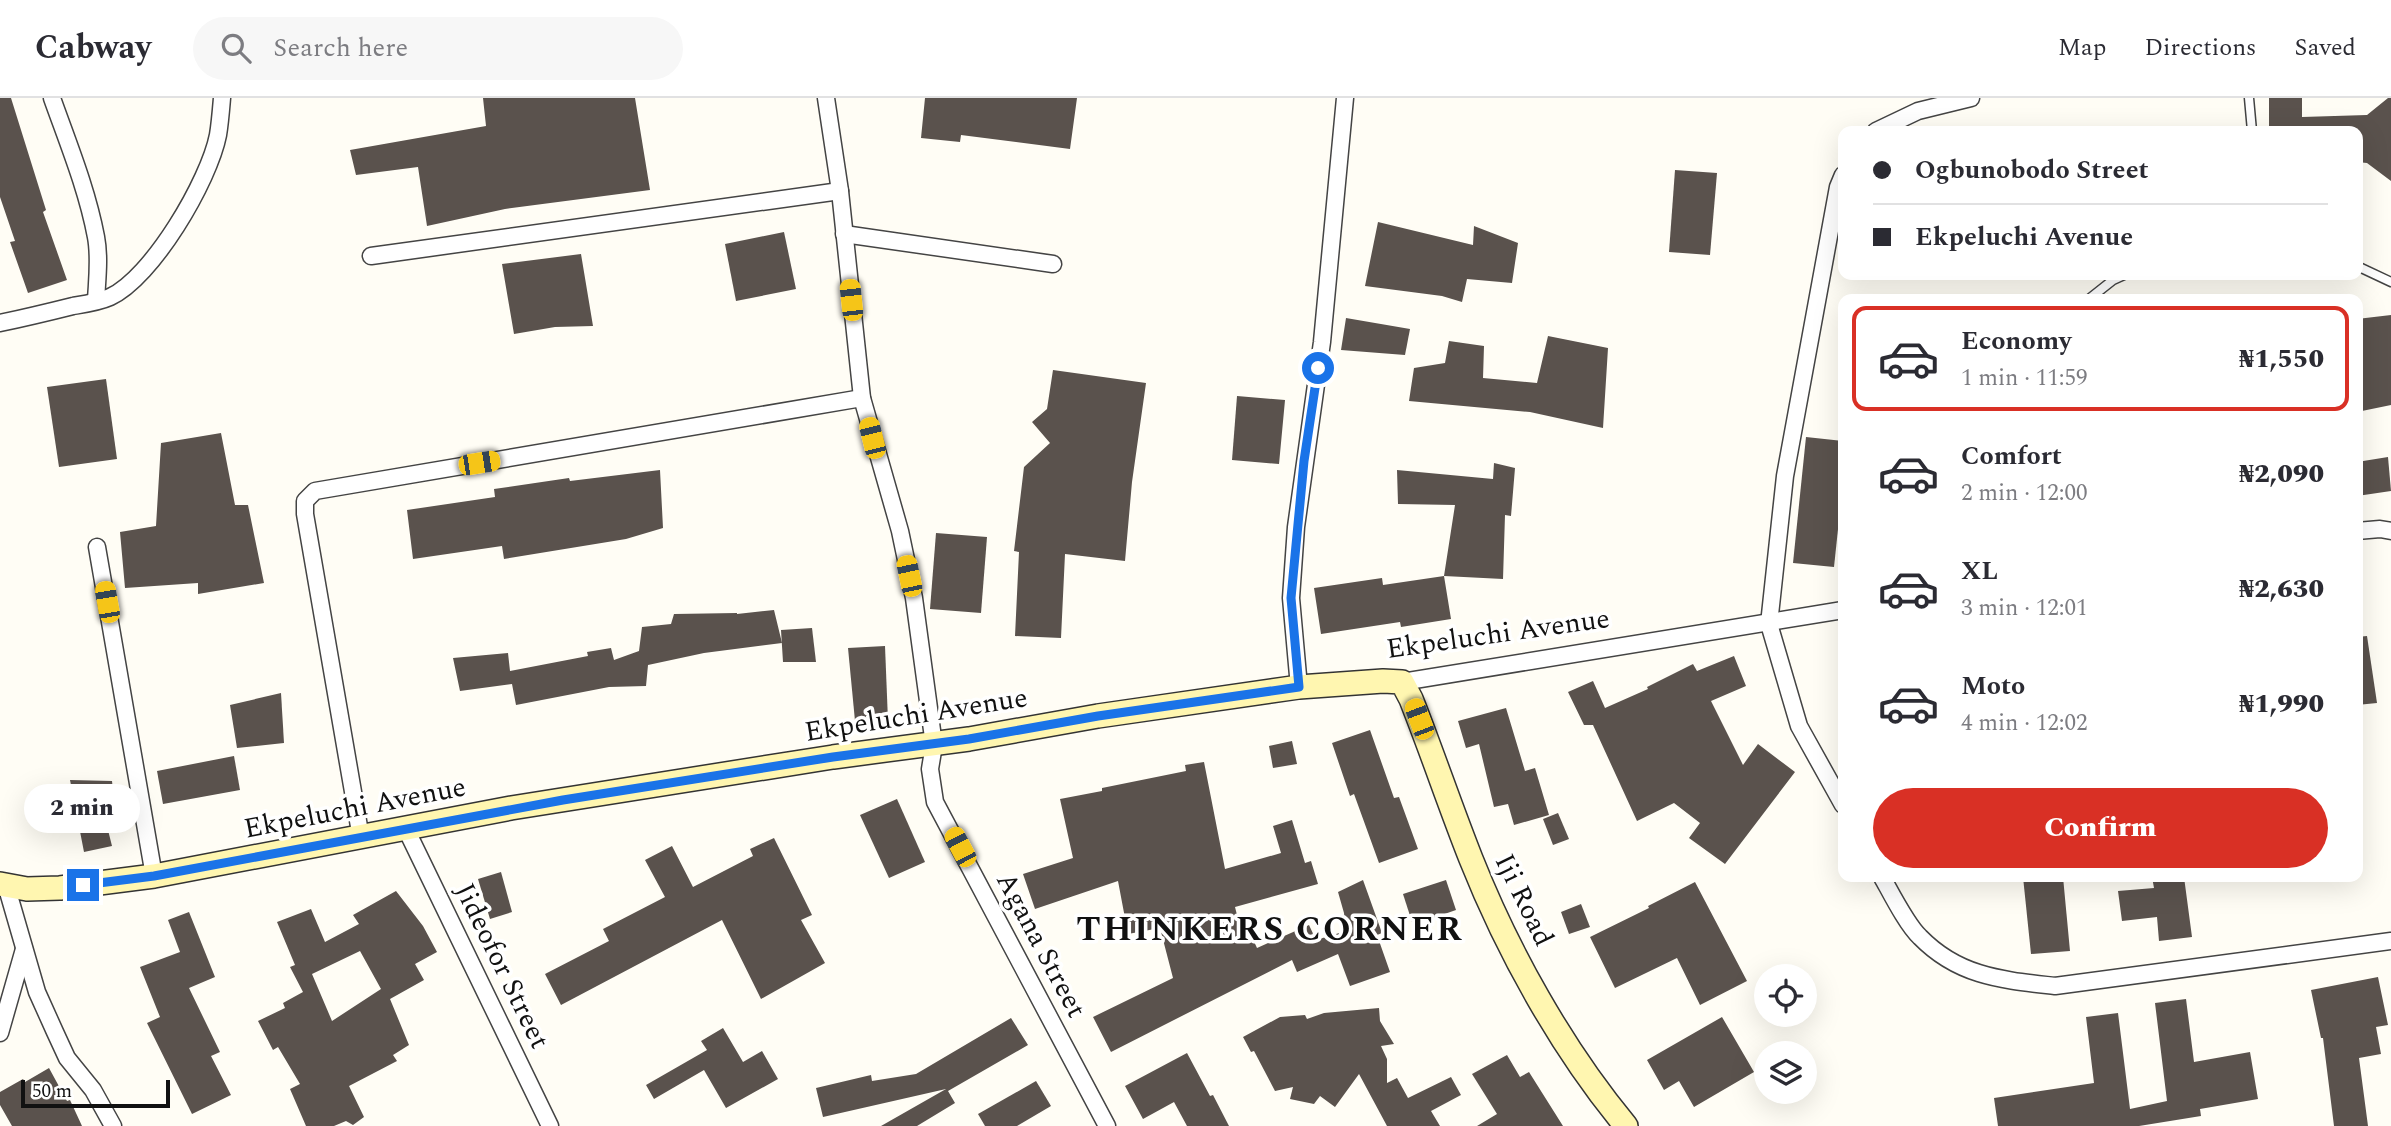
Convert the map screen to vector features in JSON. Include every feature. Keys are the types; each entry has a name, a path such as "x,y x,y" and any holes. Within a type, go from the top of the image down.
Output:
{"street":[{"path":"52,98 96,238 96,301"},
{"path":"0,323 96,301 119,292 141,273 153,260 182,216 205,174 218,136 222,98"},
{"name":"Agana Street","path":"826,98 840,191 862,398 900,531 914,598 934,745 930,769 935,802 1107,1126"},
{"path":"1299,687 1291,598 1296,527 1322,342 1345,98"},
{"path":"1886,126 1918,111 1971,98"},
{"path":"371,256 840,191"},
{"path":"1838,191 1785,476 1769,624 1799,726 1838,796"},
{"path":"844,234 1053,264"},
{"path":"361,838 305,514 305,501 315,491 862,398"},
{"path":"2363,530 2391,531"},
{"path":"97,547 154,876"},
{"name":"Ekpeluchi Avenue","path":"3,885 27,889 60,888 154,876 510,808 642,787 833,757 934,745 1098,716 1299,687 1402,682 1838,611"},
{"name":"Iji Road","path":"1402,682 1415,709 1472,861 1498,919 1547,1015 1596,1091 1626,1126"},
{"name":"Jideofor Street","path":"406,829 550,1126"},
{"path":"1885,882 1919,937 1962,969 2004,980 2055,986 2391,941"},
{"path":"3,885 37,992 67,1058 93,1090 113,1126"},
{"path":"0,1032 24,949"}],"lane":[{"path":"2249,98 2252,126"},
{"path":"2363,269 2391,282"},
{"path":"2095,294 2113,280"}],"building":[{"path":"0,98 11,98 46,210 43,212 67,280 28,293 10,242 15,241 0,197"},
{"path":"483,98 635,98 650,190 505,209 427,226 418,167 356,175 350,150 486,126"},
{"path":"925,98 1077,98 1070,149 961,135 960,142 921,138"},
{"path":"2269,98 2302,98 2302,117 2367,115 2391,98 2391,181 2363,163 2363,126 2269,126"},
{"path":"1675,170 1717,173 1710,255 1669,252"},
{"path":"1378,222 1473,245 1474,226 1518,243 1512,283 1467,279 1462,302 1442,296 1365,286"},
{"path":"784,232 796,289 736,301 725,244"},
{"path":"581,254 593,326 555,327 514,334 502,264"},
{"path":"2391,315 2391,405 2363,411 2363,318"},
{"path":"1346,318 1410,329 1405,355 1341,350"},
{"path":"1548,336 1608,348 1603,428 1530,412 1409,401 1414,368 1445,363 1449,341 1484,346 1483,378 1537,383"},
{"path":"1053,370 1146,383 1132,482 1125,561 1065,554 1061,638 1015,636 1019,552 1014,551 1024,467 1050,443 1032,422 1047,409"},
{"path":"106,379 117,459 59,467 47,387"},
{"path":"1237,396 1285,400 1279,464 1232,460"},
{"path":"221,433 235,505 248,505 264,583 198,594 198,583 125,588 120,532 156,526 161,443"},
{"path":"1806,437 1838,440 1838,529 1834,567 1793,563"},
{"path":"2388,457 2391,491 2363,495 2363,461"},
{"path":"1494,463 1515,468 1511,516 1505,515 1503,579 1444,576 1455,505 1398,504 1397,470 1493,479"},
{"path":"660,470 663,528 626,539 504,559 502,546 413,559 407,510 495,497 494,489 569,478 570,481"},
{"path":"936,533 987,537 981,613 930,609"},
{"path":"1444,576 1451,619 1401,627 1400,622 1321,634 1314,588 1382,578 1383,585"},
{"path":"774,610 782,643 704,653 648,665 646,686 609,687 516,705 512,684 460,691 453,658 508,653 510,671 588,656 587,652 611,648 614,660 639,651 642,627 671,624 674,614 737,614"},
{"path":"812,628 816,662 783,662 781,630"},
{"path":"2363,636 2367,636 2377,703 2363,704"},
{"path":"885,646 888,721 855,721 848,648"},
{"path":"1734,656 1746,686 1711,701 1743,765 1758,744 1795,772 1725,864 1689,838 1700,823 1674,803 1637,821 1593,725 1584,725 1568,692 1593,681 1605,708 1648,689 1647,687 1693,664 1697,671"},
{"path":"281,693 284,743 237,748 230,705"},
{"path":"1506,708 1525,771 1535,768 1549,815 1514,825 1508,804 1494,807 1479,744 1466,748 1458,721"},
{"path":"1370,730 1394,798 1399,797 1418,849 1379,863 1354,794 1350,796 1332,743"},
{"path":"1292,741 1297,764 1273,768 1269,746"},
{"path":"234,756 240,790 163,804 157,771"},
{"path":"1204,762 1225,869 1281,853 1273,826 1292,820 1305,863 1311,861 1318,884 1235,907 1243,939 1251,935 1257,948 1309,925 1316,940 1346,931 1338,892 1363,880 1382,933 1377,935 1390,972 1350,986 1338,954 1297,972 1292,960 1111,1052 1093,1017 1173,978 1160,928 1128,934 1118,881 1035,909 1023,874 1073,858 1060,799 1186,771 1185,765"},
{"path":"70,780 112,781 117,829 108,830 112,846 84,852"},
{"path":"897,799 925,862 889,878 860,815"},
{"path":"1558,813 1569,839 1553,845 1543,819"},
{"path":"774,838 812,915 801,920 825,963 761,999 722,920 561,1005 545,974 609,941 603,929 665,897 645,860 672,846 693,887 753,856 750,849"},
{"path":"501,872 512,912 490,919 478,879"},
{"path":"1446,880 1456,910 1413,925 1403,894"},
{"path":"1695,882 1747,981 1700,1005 1677,958 1615,988 1590,937"},
{"path":"2024,882 2063,882 2070,951 2031,954"},
{"path":"2153,882 2185,882 2192,937 2159,941 2157,917 2122,921 2118,891 2154,888"},
{"path":"396,891 423,926 437,952 415,964 424,980 390,999 409,1045 393,1055 397,1061 349,1086 364,1117 353,1125 346,1121 334,1126 306,1126 290,1089 300,1084 278,1047 273,1050 258,1021 285,1008 283,1003 303,992 290,967 295,965 277,922 311,909 325,942 359,924 353,915","holes":["360,951 381,989 332,1021 312,974"]},
{"path":"1581,904 1590,927 1569,934 1561,912"},
{"path":"189,912 215,977 189,988 220,1052 211,1056 231,1095 192,1114 147,1023 160,1017 140,967 180,952 168,920"},
{"path":"2378,977 2388,1025 2376,1027 2381,1054 2359,1058 2368,1126 2334,1126 2323,1038 2311,990"},
{"path":"2186,999 2194,1062 2250,1052 2258,1099 2200,1109 2201,1116 2139,1126 1998,1126 1994,1098 2094,1083 2086,1017 2118,1013 2130,1109 2167,1101 2155,1003"},
{"path":"1379,1008 1380,1021 1394,1044 1381,1046 1387,1059 1387,1083 1397,1078 1408,1098 1451,1077 1461,1095 1431,1111 1440,1126 1387,1126 1359,1074 1335,1107 1320,1096 1314,1104 1290,1099 1293,1087 1275,1091 1254,1051 1251,1052 1243,1037 1280,1017 1305,1015 1307,1019 1324,1013"},
{"path":"1722,1017 1754,1072 1694,1107 1679,1081 1664,1090 1647,1060"},
{"path":"1011,1018 1028,1045 948,1091 955,1103 917,1126 881,1126 946,1089 823,1117 816,1088 871,1075 872,1081 916,1074"},
{"path":"723,1028 743,1062 762,1051 778,1079 726,1108 704,1070 654,1099 646,1085 707,1050 701,1041"},
{"path":"1187,1053 1229,1126 1187,1126 1174,1102 1143,1119 1125,1086"},
{"path":"1507,1055 1520,1077 1529,1072 1563,1126 1477,1126 1497,1114 1472,1074"},
{"path":"49,1068 67,1101 70,1100 82,1126 12,1126 0,1105 0,1092"},
{"path":"1036,1081 1051,1106 1017,1126 985,1126 978,1114"}],"district":[{"name":"THINKERS CORNER","path":"1270,929"}],"route":[{"path":"83,885 154,876 510,808 1299,687 1291,598 1296,527 1318,368"}]}
